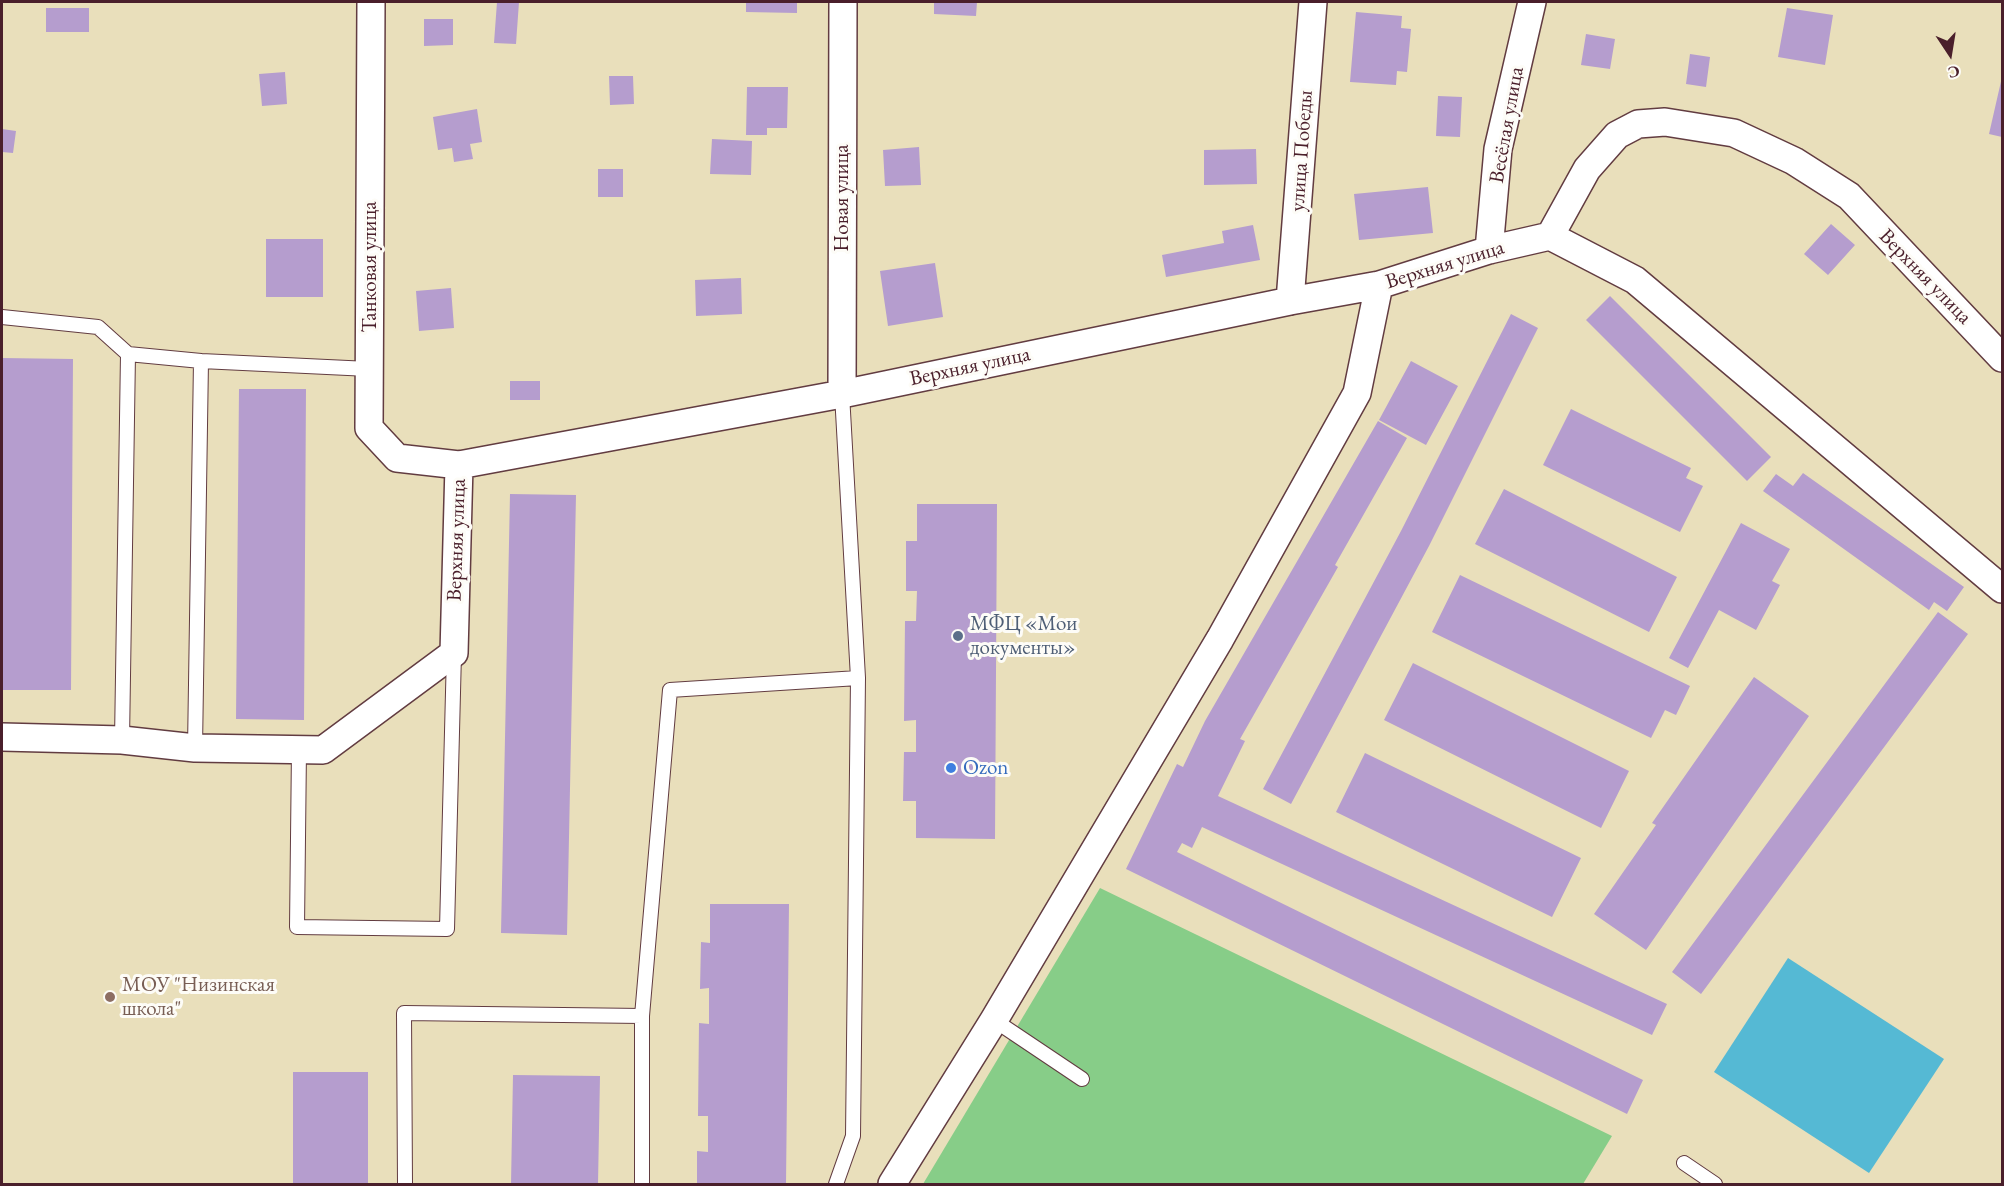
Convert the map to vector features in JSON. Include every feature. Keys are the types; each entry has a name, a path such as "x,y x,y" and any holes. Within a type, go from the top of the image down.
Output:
{"street":[{"name":"Танковая улица","path":"371,2 369,428 397,458 459,465"},
{"name":"Новая улица","path":"842,394 843,2"},
{"name":"улица Победы","path":"1290,301 1313,2"},
{"name":"Весёлая улица","path":"1490,250 1498,149 1532,2"},
{"name":"Верхняя улица","path":"454,653 459,465 842,394 1290,301 1379,285 1490,250 1550,236 1587,169 1617,135 1638,124 1665,122 1734,133 1794,161 1849,196 2002,358"},
{"path":"1550,236 1635,280 2002,589"},
{"path":"892,1185 994,1020 1220,639 1357,393 1379,285"},
{"path":"2,737 122,740 195,748 323,750 454,653"}],"lane":[{"path":"2,318 98,327 128,354 201,361 369,369"},
{"path":"122,740 128,354"},
{"path":"195,748 201,361"},
{"path":"836,1185 853,1136 858,678 842,394"},
{"path":"299,749 297,927 447,929 454,653"},
{"path":"642,1185 642,1016 670,690 858,678"},
{"path":"405,1185 404,1013 642,1016"},
{"path":"994,1020 1082,1079"},
{"path":"1684,1163 1714,1185"}],"green space":[{"path":"1100,888 1612,1136 1583,1184 923,1184"}],"water":[{"path":"1788,958 1944,1059 1869,1173 1714,1072"}],"building":[{"path":"497,2 519,2 516,44 494,43"},
{"path":"746,2 797,2 797,13 746,12"},
{"path":"934,2 977,2 976,16 934,14"},
{"path":"46,8 89,8 89,32 46,32"},
{"path":"1787,8 1833,15 1825,65 1778,57"},
{"path":"1356,12 1402,16 1401,28 1411,29 1407,72 1397,71 1396,85 1350,82"},
{"path":"424,19 453,19 453,45 424,46"},
{"path":"1586,34 1615,39 1610,69 1581,65"},
{"path":"1690,54 1710,57 1706,87 1686,84"},
{"path":"285,72 287,104 262,106 259,74"},
{"path":"609,76 633,76 634,104 610,105"},
{"path":"2002,77 2002,137 1989,134"},
{"path":"747,87 788,87 787,128 767,128 767,135 746,135"},
{"path":"1438,96 1462,97 1460,137 1436,136"},
{"path":"477,109 482,142 470,144 473,159 454,162 452,148 438,150 433,117"},
{"path":"2,129 16,131 13,153 2,152"},
{"path":"712,139 752,141 751,175 710,174"},
{"path":"919,147 921,185 885,186 883,150"},
{"path":"1256,149 1257,184 1204,185 1204,150"},
{"path":"598,169 623,169 623,197 598,197"},
{"path":"1428,187 1433,233 1359,240 1354,194"},
{"path":"1831,224 1855,245 1828,275 1804,254"},
{"path":"1253,225 1260,260 1166,277 1162,255 1224,243 1222,231"},
{"path":"266,239 323,239 323,297 266,297"},
{"path":"935,263 943,317 888,326 880,271"},
{"path":"741,278 742,314 696,316 695,280"},
{"path":"451,288 454,328 419,331 416,291"},
{"path":"1610,296 1771,457 1747,481 1586,320"},
{"path":"1511,314 1538,328 1429,546 1291,804 1263,789 1401,531"},
{"path":"2,358 73,359 71,690 2,690"},
{"path":"1411,361 1458,386 1426,445 1379,420"},
{"path":"510,381 540,381 540,400 510,400"},
{"path":"239,389 306,389 304,720 236,719"},
{"path":"1571,409 1691,468 1686,478 1703,486 1680,532 1543,465"},
{"path":"1378,421 1407,438 1335,565 1338,567 1240,739 1245,741 1218,796 1667,1004 1652,1035 1202,827 1192,848 1182,843 1177,852 1643,1080 1627,1114 1126,869 1177,764 1183,767 1205,721"},
{"path":"1803,473 1964,587 1947,611 1934,602 1929,610 1763,491 1776,474 1793,486"},
{"path":"1504,489 1677,577 1649,632 1475,544"},
{"path":"510,494 576,495 567,935 501,933"},
{"path":"917,504 997,504 995,839 916,838 916,801 903,801 904,752 916,752 916,720 904,721 905,621 916,621 917,591 906,591 906,541 917,541"},
{"path":"1741,523 1790,549 1772,581 1780,585 1756,630 1719,610 1688,668 1669,658"},
{"path":"1460,575 1690,686 1676,715 1665,710 1651,738 1432,632"},
{"path":"1938,612 1968,634 1701,994 1672,972"},
{"path":"1413,663 1629,771 1601,828 1384,720"},
{"path":"1754,677 1809,716 1646,950 1594,914 1656,825 1652,823"},
{"path":"1365,753 1581,858 1552,917 1336,812"},
{"path":"710,904 789,904 786,1184 697,1184 697,1151 708,1152 708,1116 698,1116 699,1023 709,1024 709,988 700,989 701,942 710,943"},
{"path":"293,1072 368,1072 368,1184 293,1184"},
{"path":"513,1075 600,1076 598,1184 511,1184"}],"place":[{"name":"МФЦ «Мои документы»","path":"958,636"},
{"name":"Ozon","path":"951,768"},
{"name":"МОУ \"Низинская школа\"","path":"110,997"}]}
